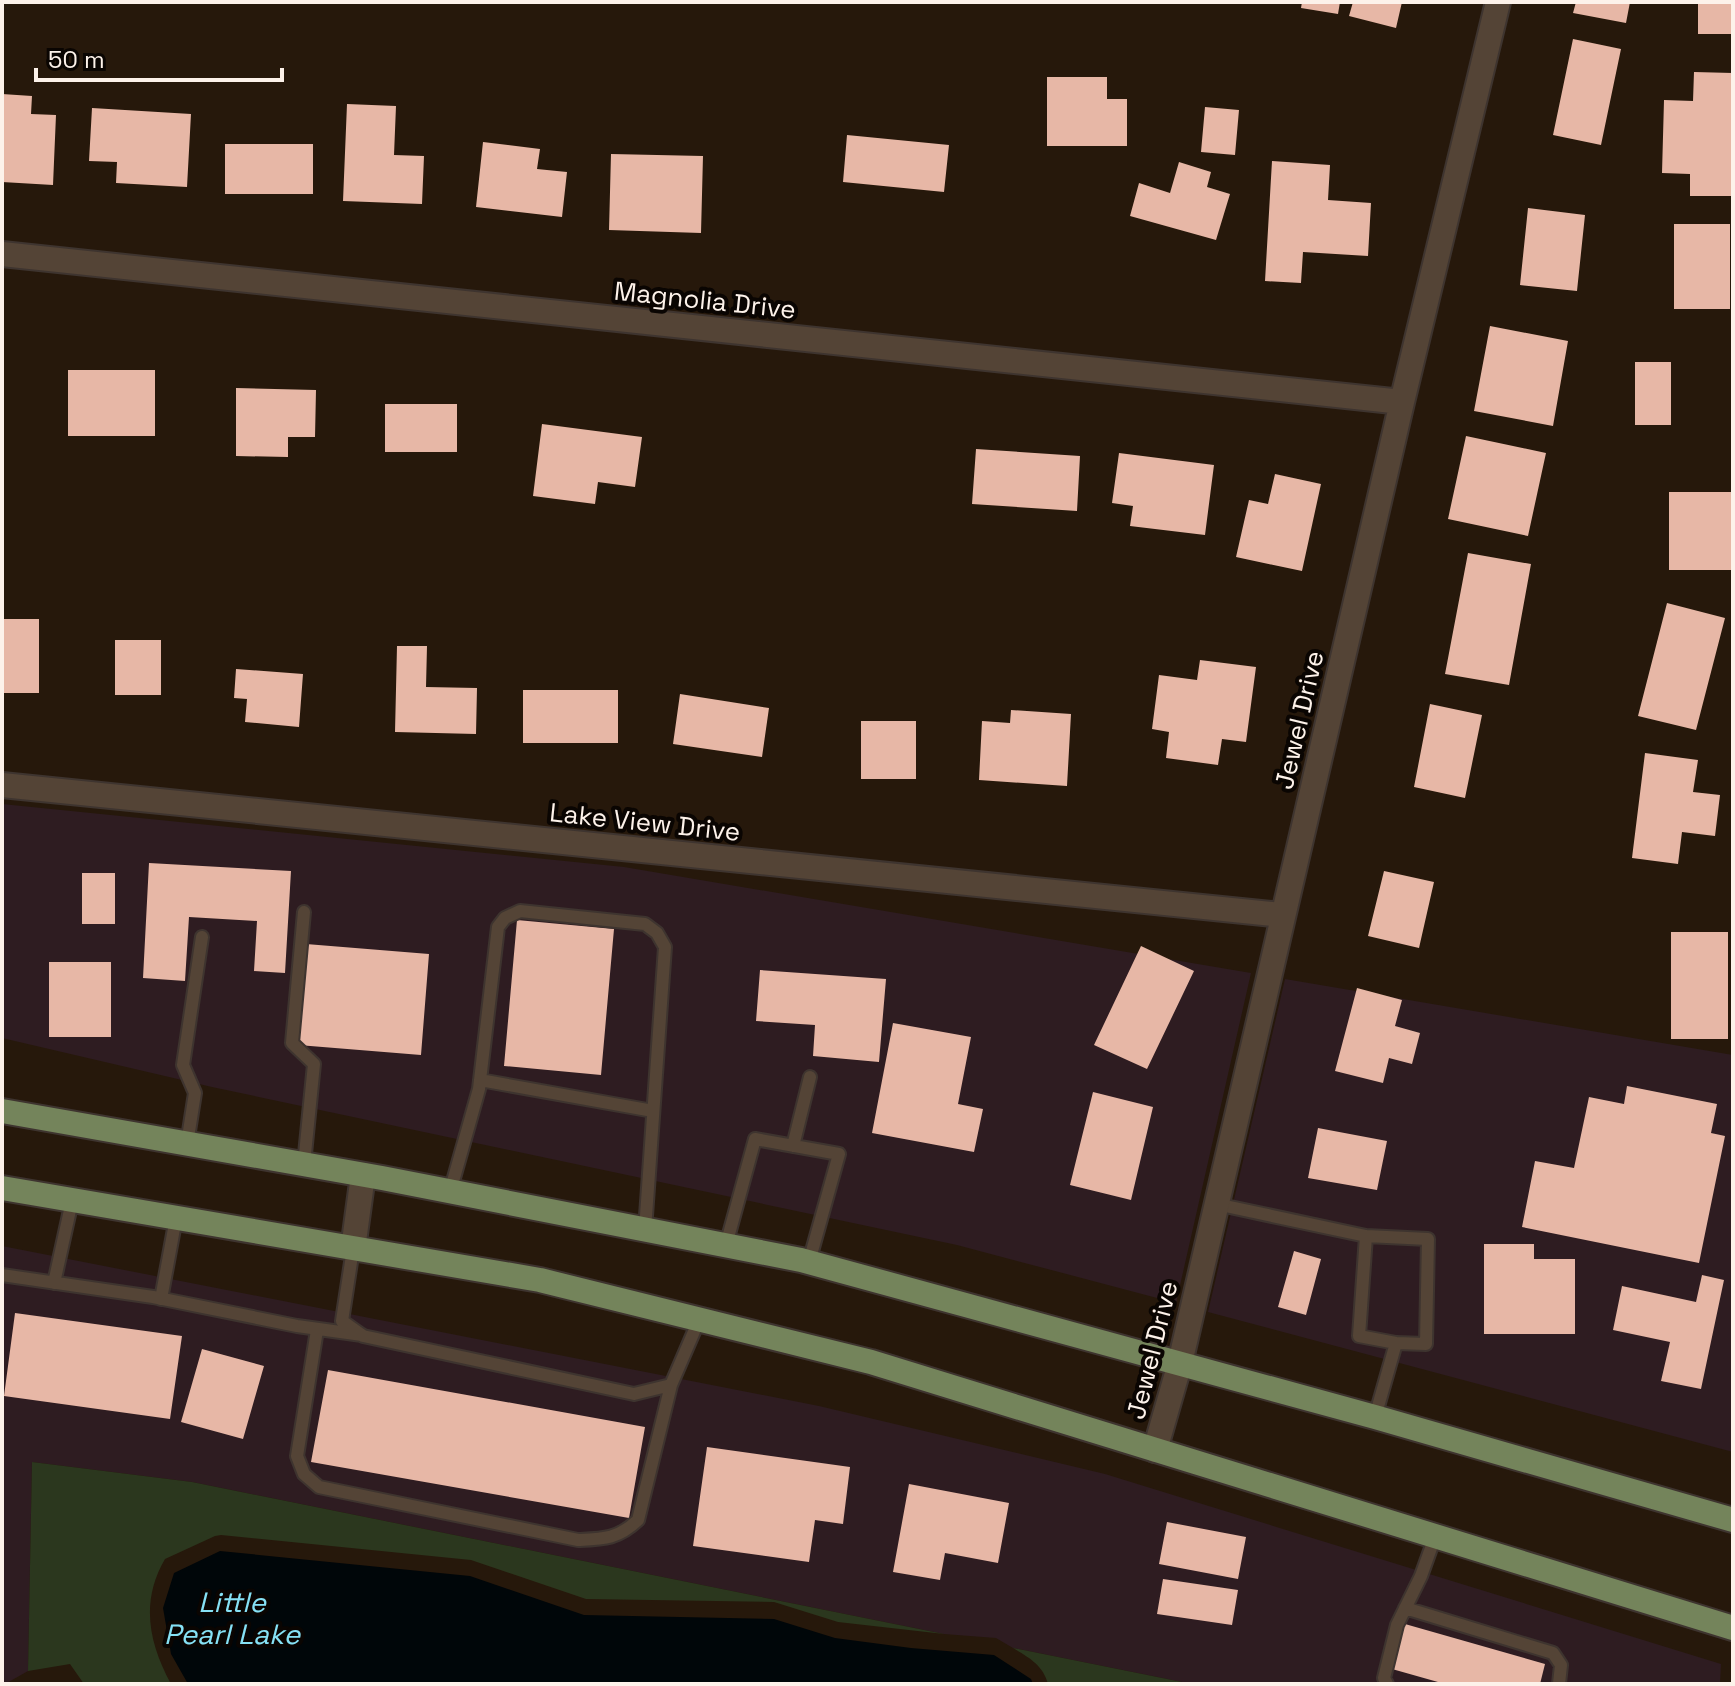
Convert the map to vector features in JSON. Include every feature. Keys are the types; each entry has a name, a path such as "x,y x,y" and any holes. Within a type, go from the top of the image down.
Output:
{"main road":[{"path":"2,1111 363,1175 809,1262 1375,1417 1733,1520"},
{"path":"2,1188 540,1280 871,1362 1733,1628"}],"street":[{"name":"Jewel Drive","path":"1155,1450 1180,1363 1282,915 1498,2"},
{"name":"Magnolia Drive","path":"2,254 1402,402"},
{"name":"Lake View Drive","path":"2,785 1282,915"},
{"path":"353,1249 363,1175"}],"lane":[{"path":"450,1192 479,1089 498,927 505,918 520,911 645,924 657,933 665,947 645,1230"},
{"path":"304,912 292,1043 314,1064 304,1164"},
{"path":"187,1144 195,1093 183,1065 202,937"},
{"path":"793,1146 810,1077"},
{"path":"480,1080 653,1111"},
{"path":"726,1245 755,1139 839,1154 809,1262"},
{"path":"54,1283 72,1201"},
{"path":"1216,1204 1366,1236 1428,1239 1426,1344 1396,1343 1359,1336 1366,1236"},
{"path":"161,1299 176,1218"},
{"path":"353,1249 342,1321 363,1336"},
{"path":"2,1275 161,1299 363,1336 634,1394 671,1385"},
{"path":"317,1330 297,1456 304,1474 319,1487 578,1540 606,1539 625,1532 638,1520 671,1385 699,1320"},
{"path":"1375,1417 1396,1343"},
{"path":"1387,1684 1384,1678 1397,1625 1421,1576 1435,1537"},
{"path":"1405,1608 1553,1653 1561,1665 1559,1684"}],"shaded area":[{"path":"2,804 624,867 1251,973 1176,1303 957,1245 212,1087 2,1038"},
{"path":"1285,979 1733,1055 1733,1452 1208,1312"},
{"path":"2,1246 819,1406 1105,1474 1721,1664 1720,1684 1192,1684 1013,1648 996,1638 944,1634 192,1482 32,1462 28,1671 2,1684"}],"green space":[{"path":"32,1462 192,1482 944,1634 838,1622 774,1602 586,1599 471,1560 221,1535 165,1559 157,1575 152,1591 150,1622 157,1653 171,1684 84,1684 70,1664 28,1671"},
{"path":"1013,1648 1192,1684 1048,1684 1039,1667"}],"water":[{"name":"Little Pearl Lake","path":"220,1551 470,1576 584,1615 774,1619 835,1638 994,1655 1031,1679 1033,1684 188,1684 171,1654 163,1608 174,1573"}],"building":[{"path":"1302,2 1340,2 1338,14 1301,8"},
{"path":"1353,2 1402,2 1396,28 1349,16"},
{"path":"1576,2 1630,2 1626,23 1573,13"},
{"path":"1698,2 1733,2 1733,34 1698,34"},
{"path":"1573,39 1621,49 1601,145 1553,135"},
{"path":"1694,72 1733,73 1733,196 1690,196 1690,174 1662,173 1664,100 1693,101"},
{"path":"1047,77 1107,77 1107,99 1127,99 1127,146 1047,146"},
{"path":"2,94 32,96 31,114 56,115 53,185 2,182"},
{"path":"347,104 396,106 394,155 424,156 422,204 343,201"},
{"path":"1205,107 1239,110 1235,155 1201,152"},
{"path":"92,108 191,114 187,187 116,183 117,162 89,161"},
{"path":"847,135 949,145 944,192 843,182"},
{"path":"483,142 540,149 537,169 567,172 562,217 476,207"},
{"path":"225,144 313,144 313,194 225,194"},
{"path":"611,154 703,156 701,233 609,230"},
{"path":"1272,161 1330,165 1328,200 1371,203 1368,256 1303,252 1301,283 1265,281"},
{"path":"1179,162 1211,172 1207,187 1230,194 1216,240 1130,216 1139,183 1170,193"},
{"path":"1528,208 1585,215 1577,291 1520,285"},
{"path":"1674,224 1730,224 1730,309 1674,309"},
{"path":"1490,326 1568,341 1553,426 1474,411"},
{"path":"1635,362 1671,362 1671,425 1635,425"},
{"path":"68,370 155,370 155,436 68,436"},
{"path":"236,388 316,390 315,437 288,437 288,457 236,456"},
{"path":"385,404 457,404 457,452 385,452"},
{"path":"542,424 642,437 635,487 598,482 595,504 533,496"},
{"path":"1466,436 1546,453 1528,536 1448,519"},
{"path":"976,449 1080,456 1077,511 972,504"},
{"path":"1119,453 1214,465 1205,535 1130,526 1133,506 1112,503"},
{"path":"1275,474 1321,484 1302,571 1236,557 1249,500 1268,504"},
{"path":"1669,492 1733,492 1733,570 1669,570"},
{"path":"1468,553 1531,564 1509,685 1445,674"},
{"path":"1667,603 1725,618 1696,730 1638,716"},
{"path":"2,619 39,619 39,693 2,693"},
{"path":"115,640 161,640 161,695 115,695"},
{"path":"397,646 427,646 426,687 477,688 476,734 395,732"},
{"path":"1200,660 1256,667 1246,742 1222,739 1218,765 1166,758 1169,732 1152,729 1159,675 1197,680"},
{"path":"236,669 303,674 299,727 245,722 247,699 234,698"},
{"path":"523,690 618,690 618,743 523,743"},
{"path":"680,694 769,708 762,757 673,744"},
{"path":"1430,704 1482,715 1465,798 1414,787"},
{"path":"1011,710 1071,714 1067,786 979,780 982,721 1010,723"},
{"path":"861,721 916,721 916,779 861,779"},
{"path":"1645,753 1698,760 1693,792 1720,795 1715,836 1682,832 1678,864 1632,858"},
{"path":"149,863 291,871 285,973 254,971 257,921 189,917 185,981 143,978"},
{"path":"1384,871 1434,882 1419,948 1368,936"},
{"path":"82,873 115,873 115,924 82,924"},
{"path":"517,920 614,929 601,1075 504,1066"},
{"path":"1671,932 1728,932 1728,1039 1671,1039"},
{"path":"306,944 429,954 421,1055 298,1045"},
{"path":"1141,946 1194,971 1147,1069 1094,1045"},
{"path":"49,962 111,962 111,1037 49,1037"},
{"path":"760,970 886,979 879,1062 813,1056 815,1025 756,1021"},
{"path":"1357,988 1402,1000 1395,1026 1420,1033 1412,1064 1389,1058 1383,1083 1335,1071"},
{"path":"893,1023 971,1037 958,1104 983,1109 974,1152 872,1133"},
{"path":"1627,1086 1717,1104 1711,1133 1725,1136 1699,1263 1522,1227 1535,1161 1574,1168 1589,1097 1624,1104"},
{"path":"1093,1092 1153,1107 1131,1200 1070,1185"},
{"path":"1318,1128 1387,1141 1377,1190 1308,1178"},
{"path":"1484,1244 1534,1244 1534,1259 1575,1259 1575,1334 1484,1334"},
{"path":"1294,1251 1321,1259 1306,1315 1278,1307"},
{"path":"1702,1275 1724,1280 1701,1389 1661,1381 1670,1342 1613,1330 1622,1286 1696,1302"},
{"path":"15,1313 182,1336 170,1419 4,1396"},
{"path":"202,1349 264,1366 243,1439 181,1422"},
{"path":"328,1370 645,1427 629,1518 311,1462"},
{"path":"707,1447 850,1467 843,1524 815,1520 809,1562 693,1546"},
{"path":"909,1484 1009,1503 998,1563 945,1553 940,1580 893,1572"},
{"path":"1167,1522 1246,1537 1238,1579 1159,1564"},
{"path":"1163,1579 1238,1590 1232,1625 1157,1614"},
{"path":"1405,1624 1545,1664 1540,1684 1445,1684 1392,1669"}]}
